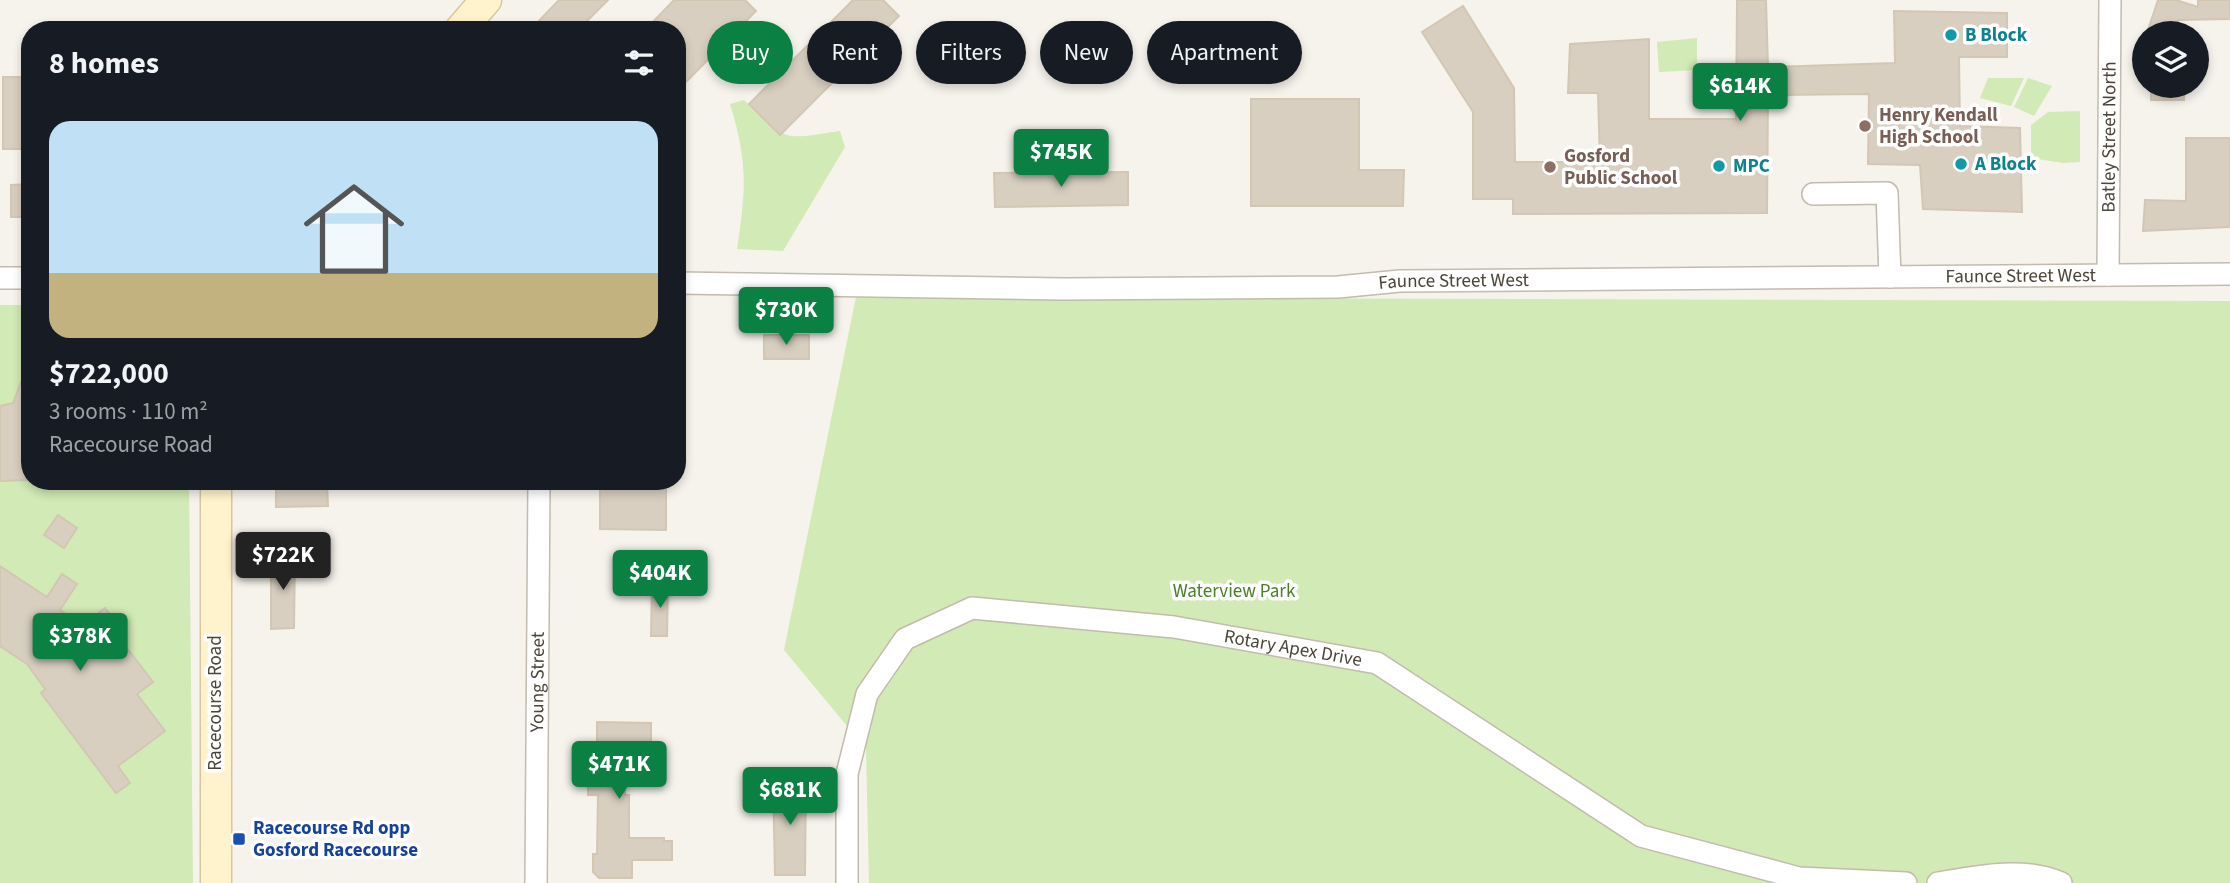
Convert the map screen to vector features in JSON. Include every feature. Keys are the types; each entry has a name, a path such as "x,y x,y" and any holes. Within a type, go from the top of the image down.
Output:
{"main road":[{"path":"468,21 486,0"},
{"name":"Racecourse Road","path":"216,490 216,883"}],"street":[{"name":"Batley Street North","path":"2108,275 2110,0"},
{"path":"1813,194 1886,193 1890,277"},
{"name":"Faunce Street West","path":"686,283 1063,289 1338,286 1401,281 2230,274"},
{"path":"0,278 21,278"},
{"name":"Young Street","path":"536,883 539,490"},
{"name":"Rotary Apex Drive","path":"847,883 847,774 867,694 905,639 972,608 1174,627 1377,663 1641,836 1799,878 1906,883"},
{"path":"1938,883 1996,874 2044,876 2061,883"}],"green space":[{"path":"1697,38 1697,70 1659,72 1657,42"},
{"path":"1988,78 2024,78 2011,106 1980,98"},
{"path":"2028,78 2052,86 2034,116 2014,107"},
{"path":"744,100 769,124 786,135 806,136 840,131 845,147 783,251 737,249 744,176 740,143 730,104"},
{"path":"2080,111 2080,162 2063,163 2031,158 2031,125 2048,112"},
{"name":"Waterview Park","path":"856,297 2230,301 2230,883 869,883 866,749 784,650"},
{"path":"0,305 21,305 21,490 189,490 193,883 0,883"}],"building":[{"path":"559,0 608,0 587,21 539,21"},
{"path":"674,0 745,0 756,11 746,21 707,21 707,61 686,82 686,21 654,21"},
{"path":"853,0 883,0 899,16 894,21 832,21"},
{"path":"1737,0 1766,0 1768,67 1895,63 1894,11 2007,13 2007,57 1959,57 1960,126 2020,128 2022,212 1923,209 1920,165 1868,164 1869,94 1768,95 1767,213 1513,214 1513,199 1473,199 1473,112 1422,32 1463,6 1514,88 1515,162 1600,162 1598,93 1568,93 1570,44 1649,39 1649,119 1736,119"},
{"path":"2158,0 2176,0 2198,7 2198,0 2230,0 2230,19 2151,21"},
{"path":"807,46 807,84 831,84 780,135 749,104 769,84 793,84 793,60"},
{"path":"3,77 21,77 21,149 3,149"},
{"path":"2151,98 2184,98 2184,100"},
{"path":"1251,99 1359,99 1359,170 1404,170 1403,206 1251,206"},
{"path":"2186,138 2230,138 2230,227 2143,231 2145,200 2186,201"},
{"path":"1128,172 1128,205 995,207 994,173"},
{"path":"21,184 21,217 11,217 11,185"},
{"path":"764,335 809,335 809,359 764,359"},
{"path":"21,382 21,480 0,481 0,406 13,403"},
{"path":"276,490 327,490 328,506 276,507"},
{"path":"600,490 666,490 666,530 600,529"},
{"path":"58,515 77,528 64,548 44,535"},
{"path":"271,557 295,557 294,628 271,629"},
{"path":"0,566 47,597 62,574 77,584 60,610 83,625 105,608 120,627 114,631 153,682 137,694 165,731 118,766 130,783 116,793 41,693 45,689 27,664 0,646"},
{"path":"652,585 668,585 667,636 651,636"},
{"path":"597,722 651,723 651,752 625,751 629,838 664,838 664,841 672,841 672,860 632,860 632,878 599,878 593,872 593,854 597,854 598,795 588,795 588,752 597,752"},
{"path":"773,780 806,780 805,875 775,875"}],"place":[{"name":"B Block","path":"1951,35"},
{"name":"Henry Kendall High School","path":"1865,126"},
{"name":"A Block","path":"1961,164"},
{"name":"MPC","path":"1719,166"},
{"name":"Gosford Public School","path":"1550,167"},
{"name":"Racecourse Rd opp Gosford Racecourse","path":"239,839"}]}
